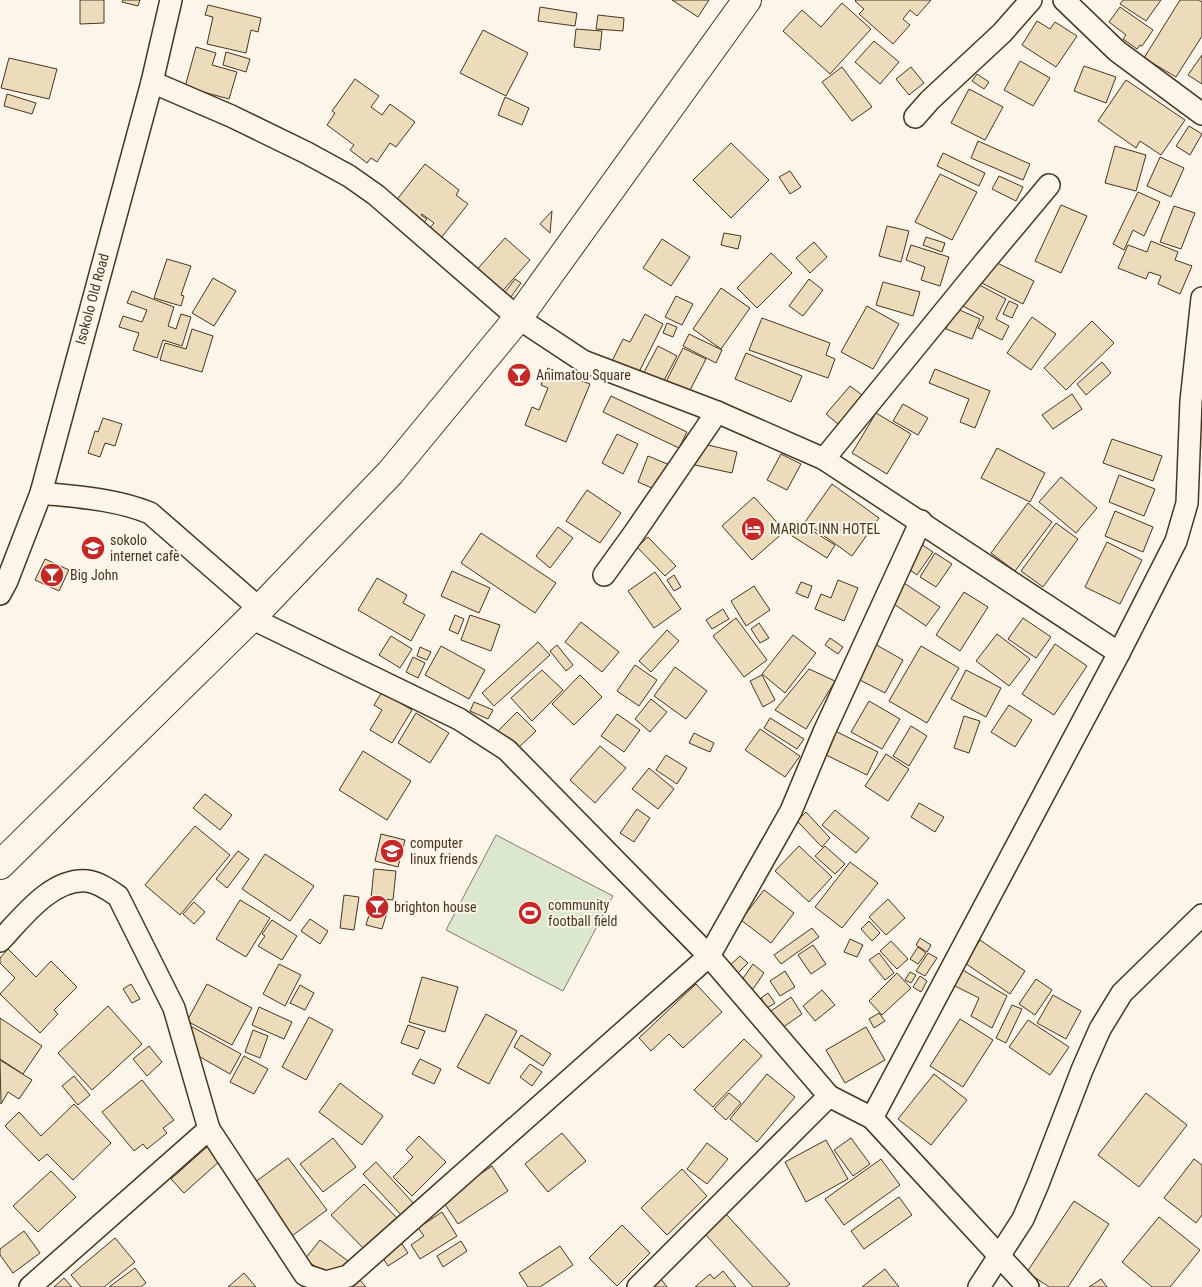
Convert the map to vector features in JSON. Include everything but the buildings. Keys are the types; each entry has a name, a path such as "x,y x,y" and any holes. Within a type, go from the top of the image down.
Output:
{"highway":[{"path":"0,865 256,614 391,472 518,318 747,0"}],"street":[{"name":"Isokolo Old Road","path":"2,585 41,493 152,82 171,0"},
{"path":"915,117 930,100 1002,33 1031,0"},
{"path":"1064,0 1117,51 1202,114"},
{"path":"152,82 230,116 307,153 349,176 376,195 518,318 583,361 717,412 824,459 1119,653"},
{"path":"824,459 1049,185"},
{"path":"872,1118 1119,653 1176,541 1187,503 1191,401 1202,298"},
{"path":"604,575 717,412"},
{"path":"41,493 104,500 136,507 150,513 256,614 459,719 507,750 709,956 829,1096 872,1118 1028,1287"},
{"path":"0,942 48,892 70,883 87,881 105,887 118,896 174,1008 209,1129 305,1275 326,1282 348,1276 709,956 791,811 824,732 921,521"},
{"path":"979,1287 1023,1219 1100,1029 1122,993 1202,915"},
{"path":"638,1287 829,1096"},
{"path":"30,1287 209,1129"}],"green space":[{"name":"community football field","path":"496,835 613,896 563,991 446,930"}],"place":[{"name":"Animatou Square","path":"519,375"},
{"name":"MARIOT INN HOTEL","path":"753,529"},
{"name":"sokolo internet cafe","path":"93,548"},
{"name":"Big John","path":"52,575"},
{"name":"computer linux friends","path":"392,851"},
{"name":"brighton house","path":"377,907"},
{"name":"community football field","path":"530,913"}]}
